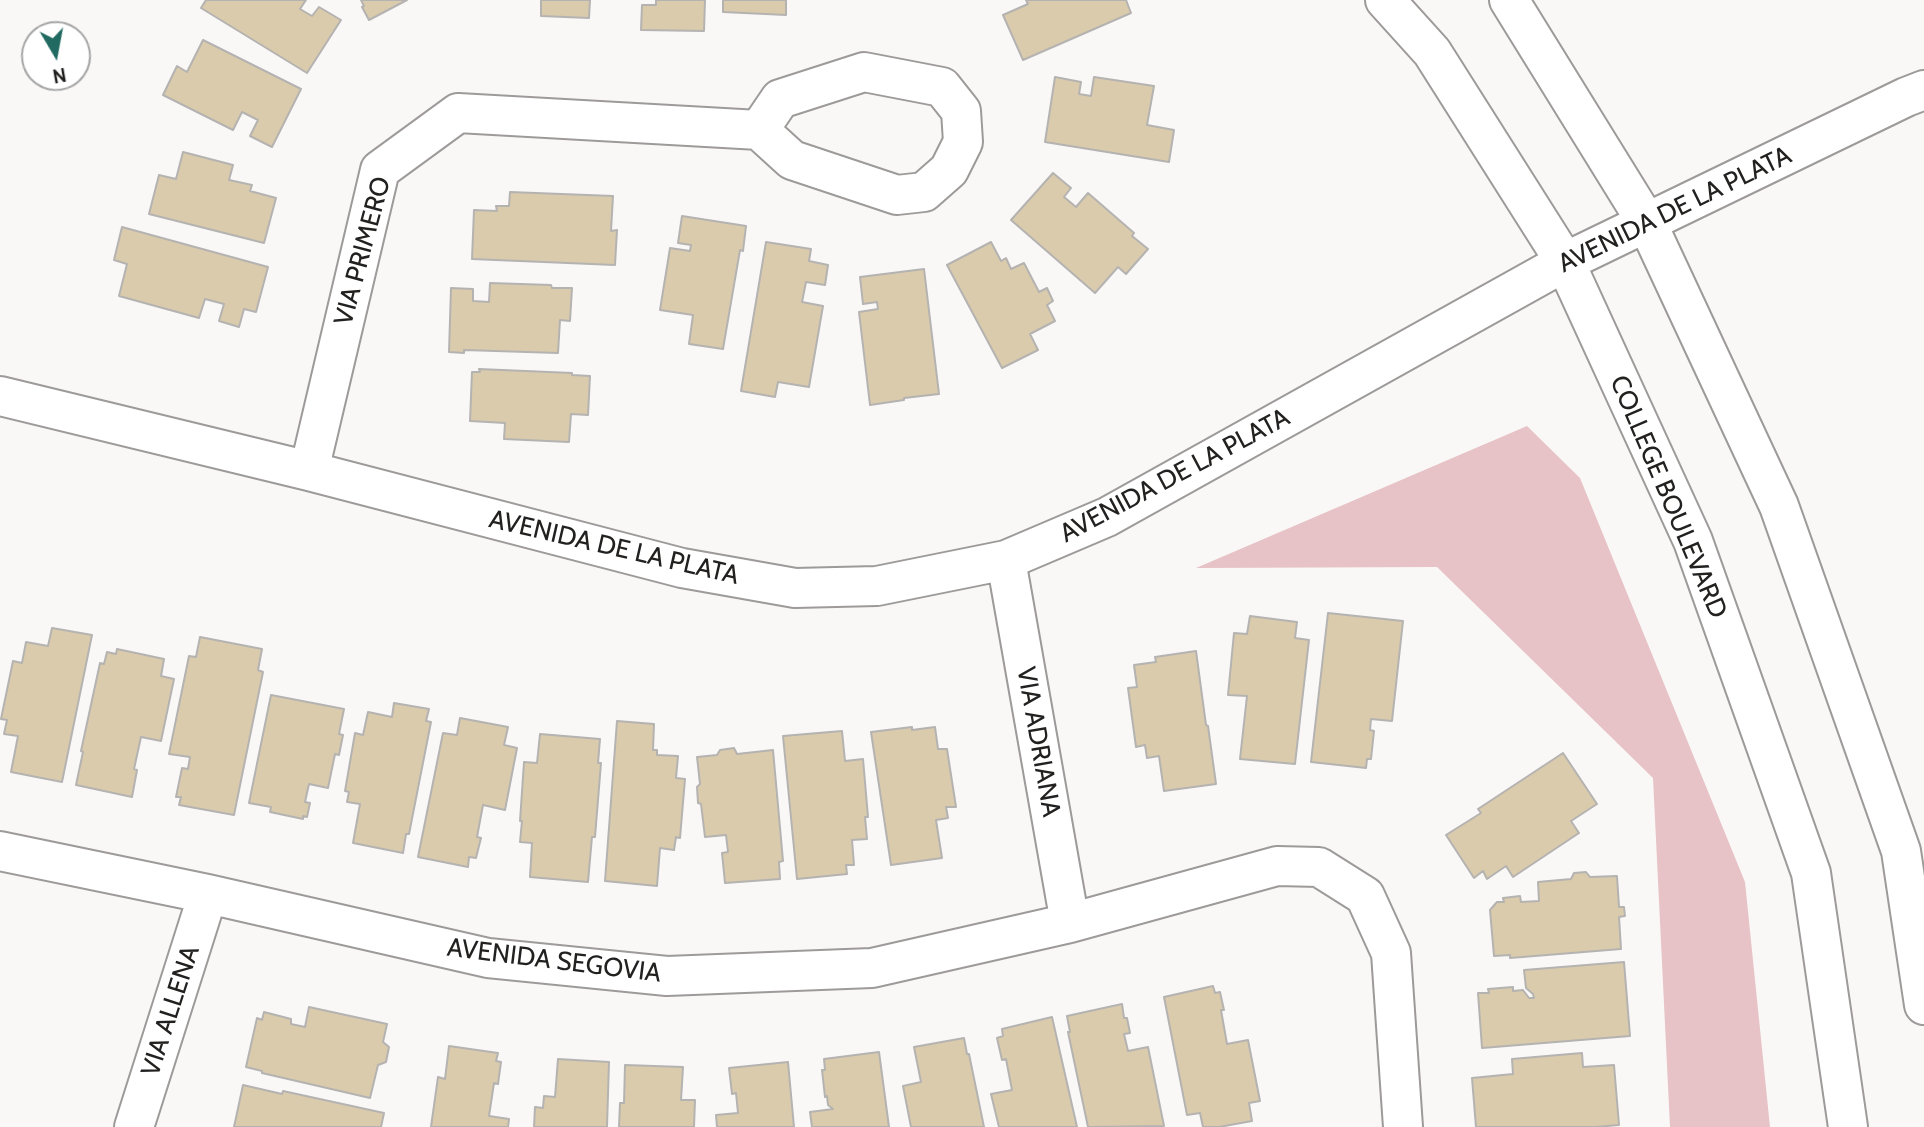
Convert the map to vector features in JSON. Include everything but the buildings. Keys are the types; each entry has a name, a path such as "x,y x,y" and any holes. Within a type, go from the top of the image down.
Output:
{"street":[{"name":"COLLEGE BOULEVARD","path":"1385,0 1432,52 1565,262 1693,541 1811,873 1848,1127"},
{"path":"1509,0 1647,223 1779,506 1901,851 1924,1005"},
{"path":"864,72 942,87 961,111 963,142 949,170 925,192 897,195 792,160 759,130 779,99 864,72"},
{"name":"AVENIDA DE LA PLATA","path":"0,396 309,471 682,568 794,588 877,586 1006,560 1107,517 1565,262 1924,90"},
{"name":"VIA PRIMERO","path":"309,471 380,170 458,113 759,130"},
{"name":"VIA ADRIANA","path":"1006,560 1070,923"},
{"name":"AVENIDA SEGOVIA","path":"0,851 208,894 488,958 667,976 872,968 1070,923 1277,866 1319,867 1365,896 1391,953 1403,1127"},
{"name":"VIA ALLENA","path":"134,1127 208,894"}],"shaded area":[{"path":"1527,426 1580,478 1745,882 1770,1127 1670,1127 1653,778 1437,567 1196,568"}]}
